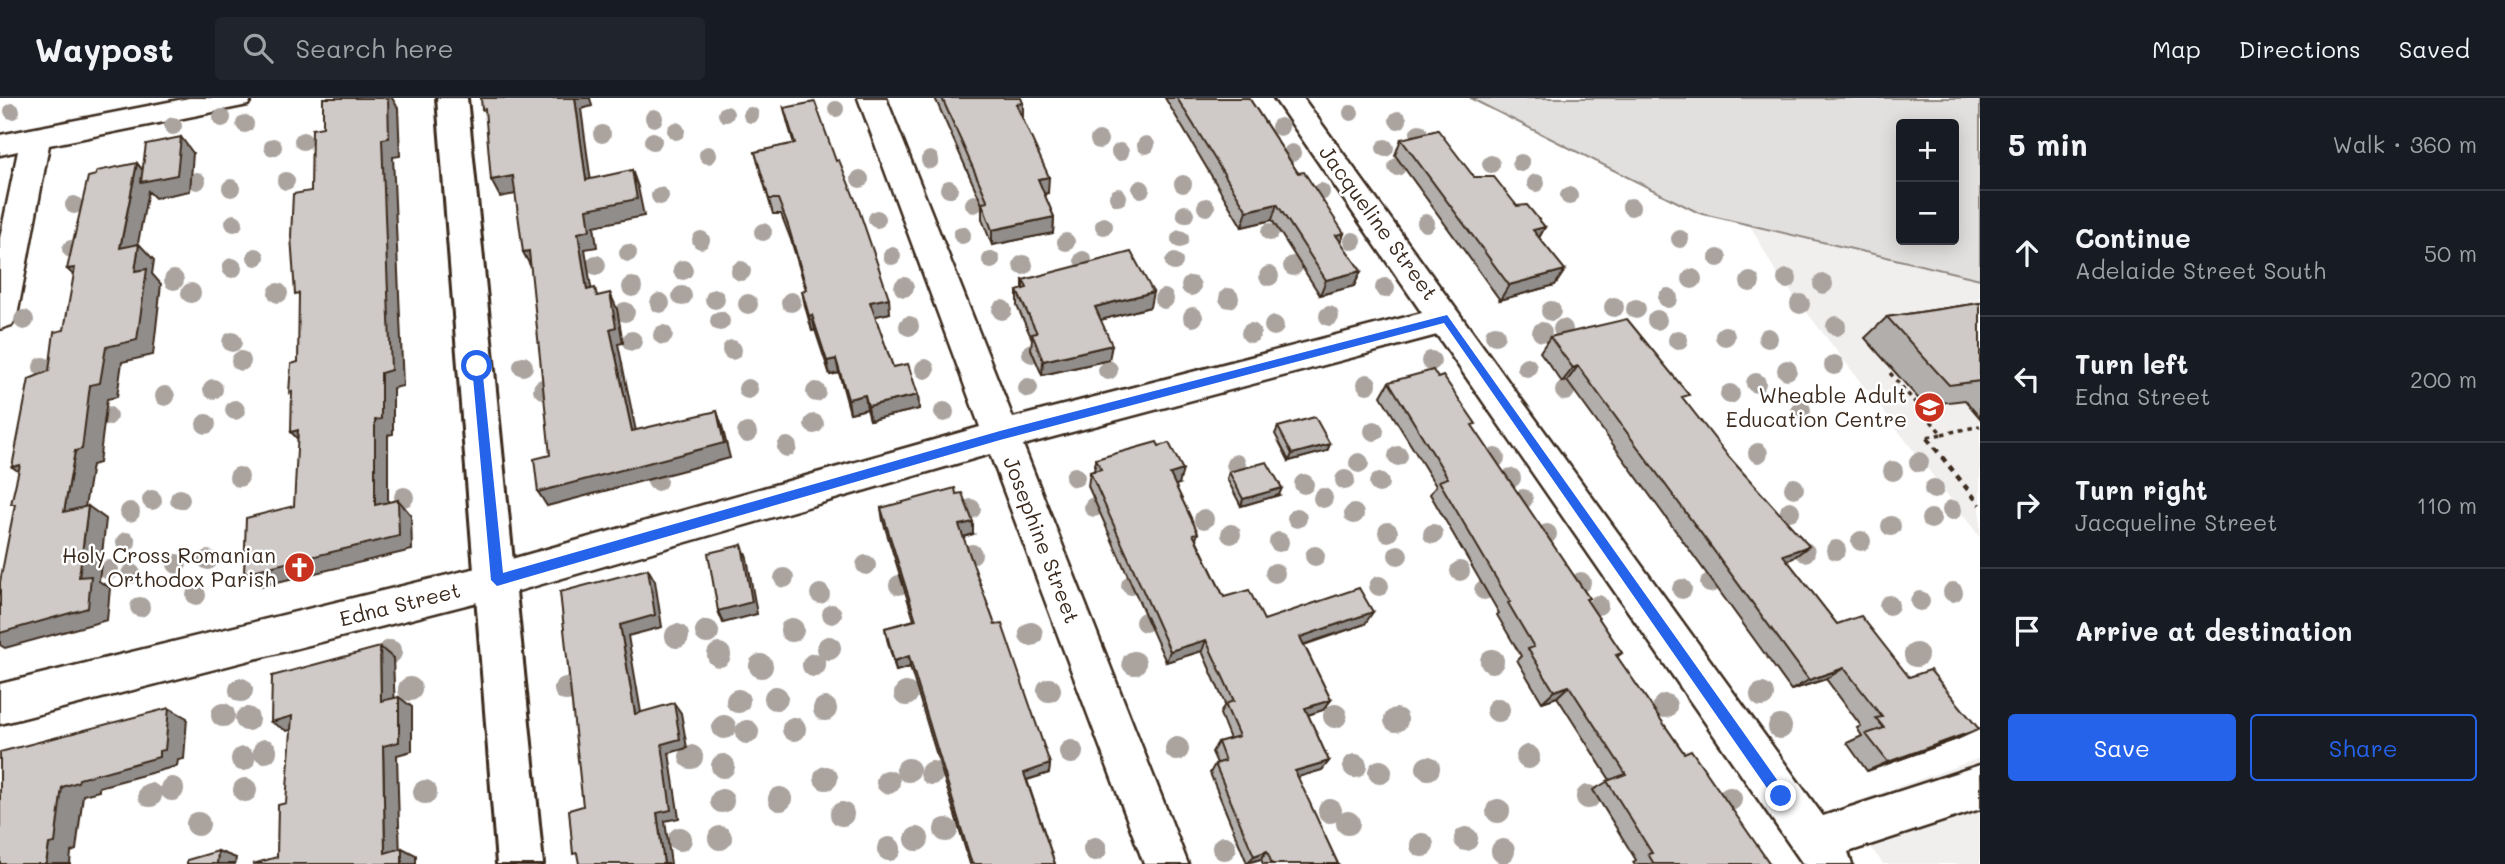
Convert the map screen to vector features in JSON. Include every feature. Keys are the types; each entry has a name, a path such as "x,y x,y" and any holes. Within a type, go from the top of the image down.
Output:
{"main road":[{"path":"452,98 497,580 520,864"}],"street":[{"path":"0,145 239,98"},
{"name":"Josephine Street","path":"873,98 1000,436 1166,864"},
{"name":"Jacqueline Street","path":"1288,98 1447,318 1821,853"},
{"path":"0,316 36,138"},
{"name":"Edna Street","path":"0,704 497,580 1000,436 1447,318"},
{"path":"1821,853 1980,787"}],"path":[{"path":"1890,373 1942,434"},
{"path":"1980,426 1927,437 1980,505"}],"shaded area":[{"path":"1470,98 1980,98 1980,279 1699,213"},
{"name":"Wheable Adult Education Centre","path":"1750,225 1980,279 1980,537 1775,271"},
{"path":"1980,758 1980,864 1883,864 1841,807"}],"building":[{"path":"323,98 388,98 389,138 382,139 391,370 381,373 381,419 375,420 375,505 398,500 399,536 244,573 246,518 294,506 298,430 291,432 292,392 289,393 291,364 298,362 299,293 295,294 291,236 293,194 311,191 312,129 323,127"},
{"path":"481,98 575,98 586,180 632,170 637,199 587,209 590,230 578,233 587,290 595,288 597,296 610,293 616,327 610,329 632,431 717,411 724,443 538,492 534,459 550,455 529,251 523,252 513,176 491,180 485,109 482,110"},
{"path":"942,98 1021,98 1023,103 1016,104 1049,177 1038,179 1054,217 992,230 982,203 988,202"},
{"path":"1177,98 1249,98 1298,173 1304,172 1344,233 1336,235 1361,271 1326,280 1277,204 1247,211"},
{"path":"815,102 836,161 839,160 858,207 889,298 870,302 893,367 908,364 918,395 868,406 865,395 848,399 836,359 827,361 812,315 809,316 802,291 807,290 788,225 778,199 769,199 755,152 795,143 784,108"},
{"path":"1438,130 1474,177 1494,177 1517,206 1527,205 1545,227 1533,230 1565,270 1509,285 1401,139"},
{"path":"181,137 177,175 141,182 146,144"},
{"path":"137,163 120,248 139,244 135,271 147,269 137,340 106,347 100,383 90,385 82,449 75,451 64,512 88,506 79,577 91,576 88,608 0,633 0,582 15,504 11,504 20,465 12,467 29,379 49,371 54,332 64,330 75,268 67,269 88,177 96,175 97,171"},
{"path":"1131,252 1153,292 1095,307 1112,345 1043,361 1032,334 1037,333 1017,291 1027,288 1023,280"},
{"path":"1980,303 1980,381 1949,385 1887,317"},
{"path":"1627,319 1689,395 1682,397 1729,457 1809,546 1783,555 1837,624 1861,616 1909,677 1930,670 1979,729 1888,762 1866,734 1884,728 1876,718 1882,717 1844,668 1809,680 1578,366 1573,368 1550,337"},
{"path":"1433,370 1438,378 1443,376 1476,424 1472,425 1589,598 1586,599 1622,653 1616,655 1684,753 1691,750 1770,864 1654,864 1648,854 1652,853 1607,781 1626,774 1569,686 1554,691 1528,649 1534,647 1439,481 1448,478 1389,382"},
{"path":"1315,417 1330,444 1292,454 1278,427"},
{"path":"1157,442 1159,446 1169,443 1183,470 1170,474 1198,533 1193,534 1224,597 1249,590 1264,620 1359,588 1373,612 1300,637 1331,700 1305,708 1329,761 1295,771 1338,864 1272,864 1267,851 1254,856 1215,764 1225,761 1218,742 1239,736 1225,704 1234,701 1206,640 1170,651 1090,472 1101,469 1096,459"},
{"path":"1267,462 1282,488 1243,499 1229,472"},
{"path":"955,488 956,494 962,493 973,522 959,525 995,625 1002,624 1050,764 1024,773 1055,864 972,864 909,656 894,661 885,628 916,620 881,508"},
{"path":"742,545 752,602 718,611 708,553"},
{"path":"648,569 655,615 620,625 635,714 674,703 680,739 662,744 671,810 657,813 664,864 579,864 577,853 573,854 569,810 583,806 560,592"},
{"path":"380,647 381,701 399,697 399,742 383,746 385,853 402,848 402,864 253,864 277,857 278,805 286,803 292,716 271,722 272,676"},
{"path":"169,708 165,750 159,751 159,757 79,779 78,782 62,787 55,843 49,844 46,864 0,864 0,752"},
{"path":"218,851 217,864 187,864 187,860"}],"place":[{"name":"Wheable Adult Education Centre","path":"1930,408"},
{"name":"Holy Cross Romanian Orthodox Parish","path":"299,568"}],"route":[{"path":"477,366 497,580 1000,436 1447,318 1781,796"}]}
